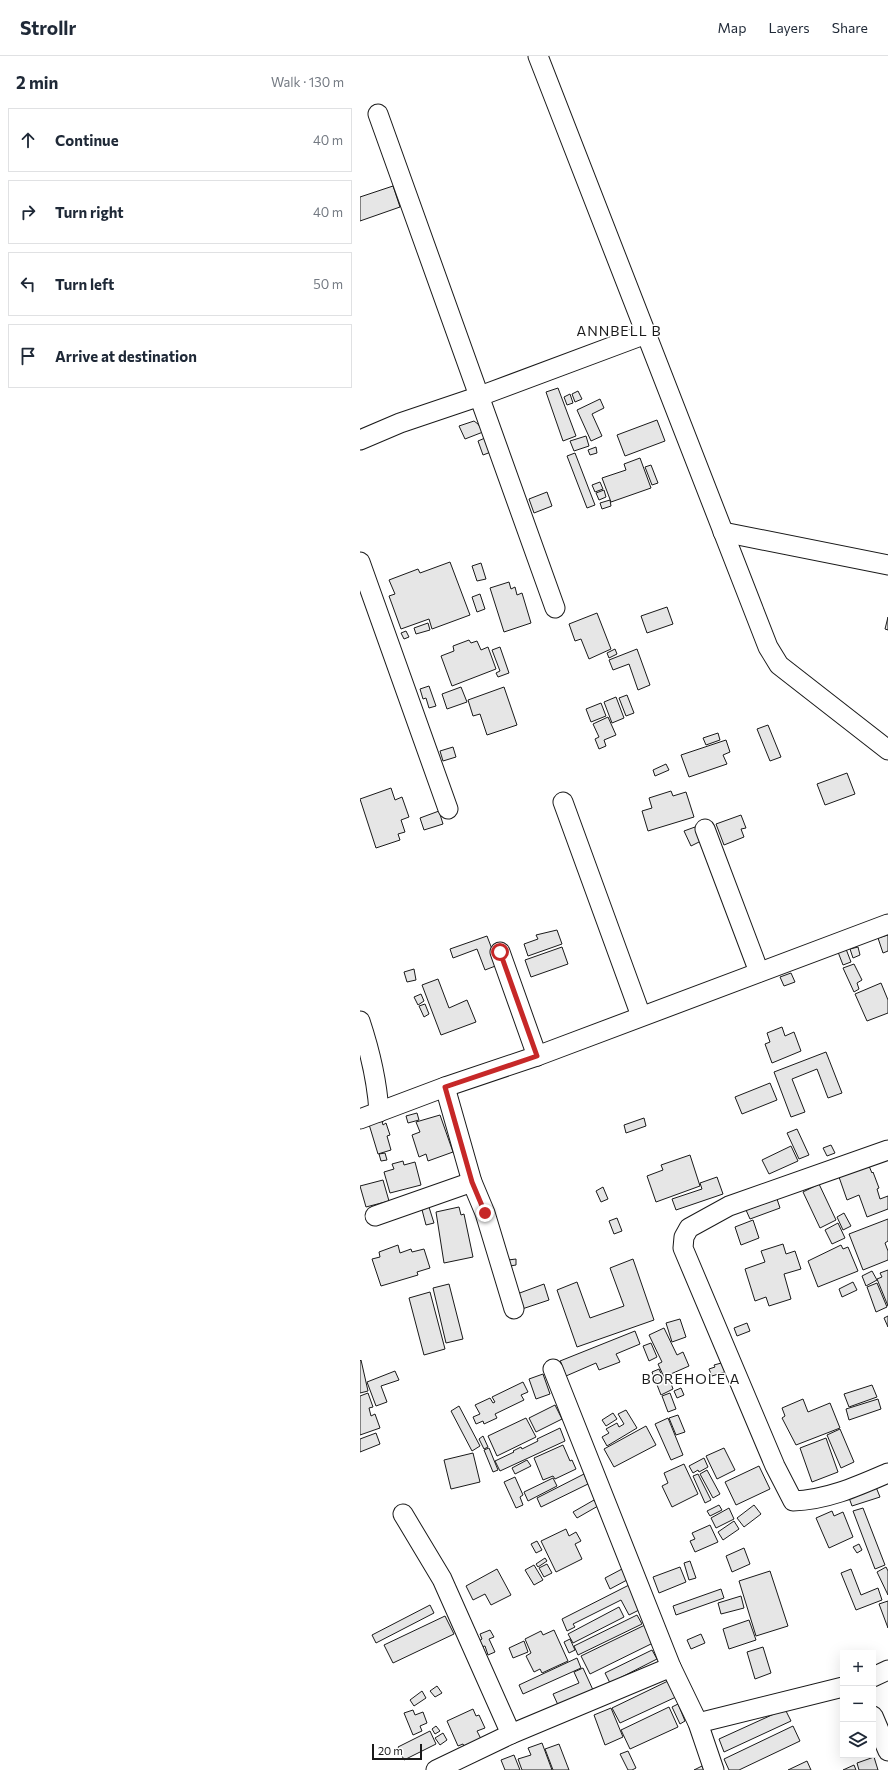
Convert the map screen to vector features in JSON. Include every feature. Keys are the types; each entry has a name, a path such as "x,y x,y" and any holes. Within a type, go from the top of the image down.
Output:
{"street":[{"path":"538,56 768,647 779,665 888,750"},
{"path":"378,114 555,608"},
{"path":"360,440 400,423 480,396 646,334"},
{"path":"723,532 888,565"},
{"path":"360,562 448,808"},
{"path":"563,802 641,1016"},
{"path":"705,829 759,972"},
{"path":"360,1119 445,1087 537,1056 888,924"},
{"path":"500,952 537,1056"},
{"path":"360,1021 377,1082 379,1112"},
{"path":"445,1087 472,1182 485,1213 514,1309"},
{"path":"888,1150 729,1206 689,1228 684,1237 683,1248 775,1466 793,1501 810,1500 851,1489 888,1473"},
{"path":"374,1216 472,1182"},
{"path":"553,1369 671,1667 698,1723 714,1770"},
{"path":"403,1514 442,1579 511,1734"},
{"path":"436,1770 511,1734 671,1667"},
{"path":"876,1676 888,1670"},
{"path":"698,1723 840,1689"},
{"path":"876,1722 888,1751"}],"building":[{"path":"393,186 400,207 360,221 360,197"},
{"path":"558,388 576,436 563,441 546,392"},
{"path":"578,391 582,399 575,402 572,394"},
{"path":"570,394 573,403 567,405 564,397"},
{"path":"600,399 604,408 592,414 602,436 591,441 577,410"},
{"path":"657,420 665,441 625,456 617,435"},
{"path":"474,421 483,432 465,439 459,426"},
{"path":"586,436 589,446 574,451 570,441"},
{"path":"485,438 491,452 483,455 478,441"},
{"path":"596,447 597,453 590,455 588,450"},
{"path":"575,453 595,505 587,508 567,456"},
{"path":"640,458 651,488 611,502 602,478 626,470 624,464"},
{"path":"651,465 658,483 652,485 645,467"},
{"path":"600,482 603,489 595,492 592,485"},
{"path":"604,490 606,497 599,500 596,493"},
{"path":"547,492 552,506 534,513 529,499"},
{"path":"610,500 611,506 602,509 600,503"},
{"path":"450,562 470,615 432,629 429,619 401,629 389,596 395,594 389,580 418,569 420,573"},
{"path":"481,563 486,579 477,581 472,566"},
{"path":"509,582 511,589 515,587 517,595 522,593 531,623 504,632 490,588"},
{"path":"480,594 485,609 477,612 472,597"},
{"path":"667,607 673,624 647,633 641,616"},
{"path":"597,613 611,649 589,659 581,639 575,641 569,624"},
{"path":"888,617 888,630 885,629"},
{"path":"428,623 430,630 416,634 414,628"},
{"path":"406,631 409,637 404,639 401,633"},
{"path":"469,640 471,643 477,641 481,650 488,647 496,669 452,686 441,656 454,651 453,646"},
{"path":"500,647 509,673 498,677 496,673 500,671 492,650"},
{"path":"615,649 617,654 609,658 607,653"},
{"path":"637,649 650,685 638,690 629,664 613,670 609,660"},
{"path":"429,686 436,706 429,708 426,698 423,699 420,689"},
{"path":"461,687 467,702 447,709 442,694"},
{"path":"504,687 517,725 487,735 480,714 473,716 468,700"},
{"path":"627,695 634,713 626,716 619,698"},
{"path":"616,697 624,718 612,723 604,702"},
{"path":"601,703 606,716 591,722 586,709"},
{"path":"608,717 616,735 604,740 606,746 599,749 595,739 599,737 593,724"},
{"path":"768,725 781,757 770,761 757,729"},
{"path":"718,733 720,740 706,745 703,738"},
{"path":"726,740 730,752 723,755 727,764 689,777 681,755"},
{"path":"453,747 456,757 443,761 440,751"},
{"path":"666,764 669,770 655,776 653,770"},
{"path":"847,773 855,794 825,805 817,784"},
{"path":"391,788 395,800 402,797 409,817 401,820 405,832 398,834 400,840 376,848 360,799"},
{"path":"671,791 673,796 686,792 694,817 648,831 642,811 652,808 649,798"},
{"path":"439,811 443,824 424,830 420,818"},
{"path":"741,815 746,828 741,829 744,837 724,845 716,824"},
{"path":"695,827 701,841 691,846 684,831"},
{"path":"557,930 562,944 528,956 524,944 538,939 536,935"},
{"path":"888,935 888,951 883,953 878,938"},
{"path":"487,936 498,965 485,970 477,949 453,958 450,949"},
{"path":"562,947 568,964 531,977 525,960"},
{"path":"858,947 860,955 853,958 850,949"},
{"path":"846,949 851,962 843,965 838,952"},
{"path":"854,964 862,980 857,983 859,989 854,992 843,968"},
{"path":"414,969 416,980 407,982 404,972"},
{"path":"791,973 795,982 784,986 780,977"},
{"path":"438,979 449,1008 467,1000 476,1022 441,1035 422,985"},
{"path":"881,983 888,1000 888,1013 867,1021 855,994"},
{"path":"421,994 424,1001 418,1005 414,997"},
{"path":"425,1004 429,1014 424,1017 419,1006"},
{"path":"782,1027 785,1036 794,1032 801,1051 772,1063 765,1044 770,1042 767,1033"},
{"path":"826,1052 842,1093 828,1098 817,1069 792,1079 805,1112 791,1117 774,1072"},
{"path":"770,1083 777,1100 742,1114 735,1097"},
{"path":"417,1113 419,1120 408,1123 406,1116"},
{"path":"440,1115 453,1152 428,1161 426,1154 419,1157 412,1135 420,1132 416,1122"},
{"path":"381,1117 383,1125 386,1123 390,1135 387,1136 391,1150 378,1154 368,1121"},
{"path":"644,1118 646,1126 626,1133 624,1125"},
{"path":"797,1129 809,1155 799,1159 787,1133"},
{"path":"831,1145 835,1153 827,1156 823,1148"},
{"path":"791,1146 798,1161 769,1174 762,1160"},
{"path":"385,1153 387,1160 381,1161 379,1154"},
{"path":"690,1155 700,1186 656,1202 647,1176 663,1170 661,1165"},
{"path":"403,1161 404,1165 415,1162 421,1185 390,1193 384,1172 394,1169 392,1164"},
{"path":"869,1166 879,1188 877,1189 880,1199 888,1196 888,1209 867,1217 859,1195 847,1200 839,1177"},
{"path":"717,1177 723,1194 676,1210 672,1199 702,1189 700,1183"},
{"path":"383,1180 389,1201 366,1207 360,1186"},
{"path":"819,1184 836,1220 820,1228 803,1192"},
{"path":"603,1187 608,1199 601,1202 596,1191"},
{"path":"777,1199 780,1208 750,1219 746,1210"},
{"path":"428,1204 434,1223 426,1225 421,1206"},
{"path":"459,1207 461,1215 464,1214 473,1257 444,1263 436,1212"},
{"path":"844,1213 851,1226 843,1230 837,1217"},
{"path":"617,1218 622,1231 614,1234 609,1221"},
{"path":"888,1219 888,1241 885,1243 888,1251 888,1260 863,1270 849,1234"},
{"path":"753,1220 759,1238 741,1245 735,1227"},
{"path":"838,1223 845,1238 832,1244 825,1230"},
{"path":"783,1244 786,1254 795,1251 801,1269 784,1274 791,1299 769,1306 766,1297 755,1301 745,1269 765,1262 761,1251"},
{"path":"398,1245 400,1253 411,1249 412,1252 424,1249 430,1268 417,1272 418,1275 381,1286 372,1259 380,1257 379,1252"},
{"path":"841,1245 843,1249 848,1247 858,1271 818,1287 808,1261"},
{"path":"516,1259 516,1265 510,1266 508,1260"},
{"path":"633,1259 654,1320 577,1347 557,1290 577,1282 590,1318 624,1306 610,1268"},
{"path":"888,1270 888,1306 877,1279 882,1277 880,1273"},
{"path":"872,1271 877,1280 866,1286 862,1276"},
{"path":"853,1282 857,1290 842,1297 839,1289"},
{"path":"877,1283 887,1307 876,1312 867,1287"},
{"path":"449,1284 463,1339 446,1343 433,1288"},
{"path":"544,1284 549,1300 522,1309 517,1294"},
{"path":"430,1292 445,1349 424,1355 409,1298"},
{"path":"888,1316 888,1327 884,1318"},
{"path":"680,1319 686,1337 672,1342 666,1323"},
{"path":"747,1323 750,1331 737,1336 734,1328"},
{"path":"664,1328 677,1355 683,1352 689,1366 664,1377 658,1364 662,1362 649,1335"},
{"path":"635,1331 640,1344 616,1354 620,1362 599,1370 596,1363 566,1376 560,1361"},
{"path":"651,1343 657,1357 649,1361 643,1346"},
{"path":"361,1360 368,1391 360,1393 360,1361"},
{"path":"725,1362 728,1371 712,1376 709,1369 715,1367 714,1365"},
{"path":"659,1369 664,1380 669,1378 673,1389 661,1395 652,1372"},
{"path":"395,1371 399,1380 381,1386 387,1402 376,1406 367,1382"},
{"path":"543,1374 550,1394 536,1399 529,1379"},
{"path":"523,1382 528,1392 521,1395 524,1400 495,1414 497,1418 484,1424 483,1421 476,1424 473,1417 480,1414 475,1405 490,1398 493,1403 495,1402 492,1397"},
{"path":"872,1385 877,1397 849,1407 844,1394"},
{"path":"681,1388 684,1395 677,1398 674,1391"},
{"path":"368,1393 373,1407 369,1408 371,1416 375,1414 380,1428 360,1435 360,1396"},
{"path":"670,1393 676,1409 668,1412 662,1396"},
{"path":"803,1399 808,1412 830,1403 840,1428 796,1445 782,1418 785,1416 782,1408"},
{"path":"878,1399 881,1409 849,1420 846,1409"},
{"path":"555,1405 562,1419 536,1432 529,1418"},
{"path":"459,1406 480,1446 472,1451 451,1411"},
{"path":"626,1410 637,1428 607,1446 602,1437 609,1433 606,1429 617,1423 619,1427 624,1424 618,1414"},
{"path":"613,1413 617,1419 606,1426 602,1420"},
{"path":"678,1415 685,1432 676,1435 669,1418"},
{"path":"526,1418 536,1437 497,1456 488,1436"},
{"path":"668,1418 683,1455 671,1460 655,1424"},
{"path":"646,1426 656,1445 614,1467 604,1449"},
{"path":"560,1428 565,1441 500,1471 495,1461 521,1447 522,1449 538,1441 537,1439"},
{"path":"840,1429 854,1462 841,1468 827,1435"},
{"path":"376,1433 380,1444 360,1452 360,1439"},
{"path":"483,1436 488,1447 484,1449 479,1439"},
{"path":"826,1438 838,1472 812,1482 800,1448"},
{"path":"563,1445 570,1461 572,1460 576,1469 555,1479 553,1476 543,1480 534,1458"},
{"path":"489,1448 498,1470 493,1472 484,1450"},
{"path":"724,1448 735,1470 717,1479 706,1456"},
{"path":"473,1453 480,1482 451,1489 444,1460"},
{"path":"704,1458 708,1467 699,1472 698,1470 693,1473 689,1466"},
{"path":"527,1460 531,1466 515,1474 512,1468"},
{"path":"684,1464 698,1494 672,1507 662,1486 668,1483 664,1473"},
{"path":"759,1466 770,1489 736,1505 725,1482"},
{"path":"707,1470 720,1494 713,1498 700,1474"},
{"path":"584,1474 588,1484 541,1507 537,1498"},
{"path":"698,1474 711,1500 705,1503 693,1476"},
{"path":"515,1477 523,1495 520,1497 523,1505 516,1508 504,1482"},
{"path":"553,1478 557,1486 528,1501 524,1492"},
{"path":"876,1487 880,1497 852,1506 848,1495"},
{"path":"594,1500 598,1506 577,1518 573,1512"},
{"path":"719,1505 722,1510 710,1516 707,1511"},
{"path":"754,1505 761,1514 744,1527 737,1518"},
{"path":"729,1508 734,1519 716,1528 711,1518"},
{"path":"863,1508 885,1565 875,1569 853,1511"},
{"path":"832,1511 834,1516 843,1512 853,1537 829,1548 816,1518"},
{"path":"734,1521 739,1529 723,1540 718,1532"},
{"path":"710,1525 718,1542 695,1552 690,1541 695,1539 692,1533"},
{"path":"566,1529 569,1536 576,1532 581,1541 575,1544 582,1559 556,1572 541,1541"},
{"path":"537,1541 542,1550 536,1553 531,1544"},
{"path":"859,1544 862,1550 857,1553 853,1547"},
{"path":"744,1548 750,1564 732,1572 726,1556"},
{"path":"545,1558 547,1561 538,1567 536,1564"},
{"path":"690,1561 696,1578 689,1580 684,1563"},
{"path":"547,1564 552,1573 544,1577 539,1568"},
{"path":"534,1565 543,1580 534,1585 525,1570"},
{"path":"680,1567 686,1582 659,1593 653,1577"},
{"path":"886,1567 888,1571 888,1595 877,1572"},
{"path":"497,1569 511,1595 491,1605 485,1594 473,1600 466,1586"},
{"path":"622,1569 627,1580 610,1589 605,1578"},
{"path":"851,1569 861,1595 878,1588 882,1600 856,1610 841,1573"},
{"path":"770,1571 788,1626 756,1636 739,1581"},
{"path":"631,1584 643,1608 629,1615 621,1600 573,1624 575,1627 567,1631 562,1619"},
{"path":"721,1589 724,1598 676,1615 673,1606"},
{"path":"741,1596 744,1608 721,1614 718,1603"},
{"path":"888,1601 888,1628 879,1604"},
{"path":"430,1605 434,1613 376,1643 372,1635"},
{"path":"619,1607 624,1617 573,1643 568,1634"},
{"path":"637,1615 642,1624 578,1655 574,1646"},
{"path":"445,1616 454,1634 393,1663 384,1645"},
{"path":"749,1620 756,1640 729,1649 723,1629"},
{"path":"647,1624 655,1642 590,1674 581,1656"},
{"path":"490,1630 494,1637 489,1639 495,1652 488,1655 485,1646 481,1647 479,1641 482,1639 480,1634"},
{"path":"554,1630 568,1661 542,1673 540,1669 534,1672 526,1656 531,1653 525,1639 541,1631 543,1635"},
{"path":"701,1634 705,1643 691,1649 687,1640"},
{"path":"570,1639 575,1650 569,1653 564,1642"},
{"path":"524,1641 528,1652 513,1658 509,1648"},
{"path":"763,1647 771,1673 755,1679 747,1652"},
{"path":"652,1650 657,1659 610,1683 605,1673"},
{"path":"577,1658 581,1668 523,1694 519,1685"},
{"path":"583,1668 593,1690 558,1705 553,1694 579,1683 574,1672"},
{"path":"668,1681 676,1697 620,1723 612,1708"},
{"path":"437,1686 442,1693 435,1697 430,1691"},
{"path":"422,1691 426,1698 414,1706 410,1700"},
{"path":"678,1704 685,1721 680,1724 672,1707"},
{"path":"669,1707 678,1727 630,1749 621,1730"},
{"path":"611,1708 623,1737 605,1745 594,1715"},
{"path":"473,1709 476,1716 479,1715 485,1728 477,1731 481,1739 464,1746 463,1744 458,1746 447,1721"},
{"path":"785,1709 791,1721 724,1752 719,1739"},
{"path":"413,1710 415,1715 423,1712 427,1723 420,1726 422,1731 413,1735 404,1713"},
{"path":"436,1726 440,1731 435,1734 432,1729"},
{"path":"793,1726 800,1741 739,1770 729,1770 724,1759"},
{"path":"430,1731 436,1744 404,1760 398,1747"},
{"path":"443,1733 447,1740 440,1745 435,1738"},
{"path":"542,1743 552,1770 522,1770 518,1759 531,1755 528,1748"},
{"path":"559,1744 569,1770 553,1770 545,1749"},
{"path":"628,1751 636,1768 632,1770 628,1770 620,1754"},
{"path":"514,1755 520,1770 505,1770 501,1760"},
{"path":"874,1758 878,1770 859,1770 857,1763"},
{"path":"807,1761 811,1770 788,1770"},
{"path":"854,1765 856,1770 843,1770"},
{"path":"702,1766 704,1770 694,1770"}],"district":[{"name":"ANNBELL B","path":"619,330"},
{"name":"BOREHOLE A","path":"691,1378"}],"route":[{"path":"485,1213 472,1182 445,1087 537,1056 500,952"}]}
